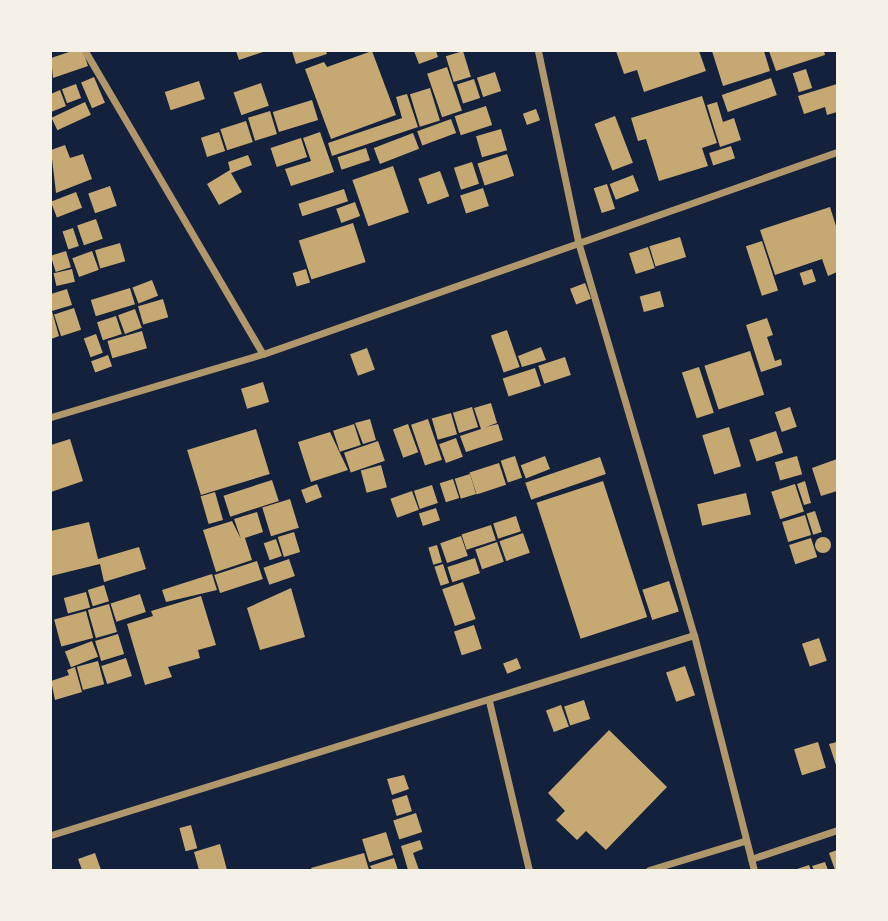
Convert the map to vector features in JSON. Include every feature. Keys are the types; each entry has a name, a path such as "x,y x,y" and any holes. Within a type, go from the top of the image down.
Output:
{"street":[{"path":"85,51 263,354"},
{"path":"538,51 579,245 694,635 744,841 754,870"},
{"path":"51,417 263,354 837,152"},
{"path":"51,835 489,701 694,635"},
{"path":"489,701 529,870"},
{"path":"751,859 837,830"},
{"path":"649,870 744,841"}],"building":[{"path":"72,51 83,51 88,66 53,78 51,58"},
{"path":"236,51 266,51 239,60"},
{"path":"292,51 326,51 327,54 296,64"},
{"path":"372,51 396,115 331,139 305,69 324,62 327,67"},
{"path":"414,51 436,51 438,57 419,64"},
{"path":"463,51 471,77 454,82 446,56"},
{"path":"616,51 699,51 706,71 644,92 637,70 624,74"},
{"path":"712,51 764,51 770,71 723,86"},
{"path":"769,51 824,51 825,55 776,71"},
{"path":"447,67 462,110 442,117 427,74"},
{"path":"806,69 812,88 799,92 793,73"},
{"path":"495,72 501,91 483,97 477,78"},
{"path":"94,77 105,103 92,108 81,82"},
{"path":"771,78 777,95 728,112 722,95"},
{"path":"474,79 480,98 463,104 457,85"},
{"path":"199,81 205,99 171,110 165,92"},
{"path":"261,83 269,106 241,115 234,92"},
{"path":"76,84 81,98 67,103 62,89"},
{"path":"837,84 837,112 827,115 825,107 804,114 798,96"},
{"path":"430,88 440,121 420,127 410,94"},
{"path":"60,90 66,106 51,112 51,94"},
{"path":"407,94 418,127 332,156 328,143 402,118 396,97"},
{"path":"702,96 717,143 702,148 708,166 659,181 646,139 638,141 631,118"},
{"path":"312,100 318,120 279,132 273,112"},
{"path":"85,102 91,115 57,130 51,118"},
{"path":"717,102 723,122 734,118 741,140 720,147 707,105"},
{"path":"486,106 492,125 461,135 455,116"},
{"path":"536,109 540,120 527,125 523,114"},
{"path":"270,111 277,134 255,141 248,118"},
{"path":"615,116 633,163 612,171 594,124"},
{"path":"451,119 456,133 422,145 417,131"},
{"path":"246,121 253,142 227,150 220,129"},
{"path":"501,129 507,150 482,157 476,136"},
{"path":"219,132 225,151 207,157 201,138"},
{"path":"320,132 334,172 291,186 285,169 311,161 303,138"},
{"path":"413,133 419,149 380,164 374,148"},
{"path":"301,138 307,157 277,167 271,148"},
{"path":"65,145 70,158 83,154 92,179 56,193 51,150"},
{"path":"731,146 735,158 713,165 709,153"},
{"path":"366,148 370,160 341,170 337,157"},
{"path":"507,154 514,176 485,185 478,164"},
{"path":"248,155 252,165 231,173 242,192 219,205 207,184 230,170 228,162"},
{"path":"472,162 479,184 461,190 454,168"},
{"path":"393,166 409,212 368,226 352,180"},
{"path":"440,171 449,196 428,204 418,179"},
{"path":"633,175 639,191 616,200 610,184"},
{"path":"607,184 615,209 602,213 594,188"},
{"path":"110,186 117,206 95,213 88,193"},
{"path":"483,188 489,206 466,213 460,195"},
{"path":"344,189 348,201 302,216 298,204"},
{"path":"76,192 82,208 57,218 51,202"},
{"path":"355,202 360,216 341,223 336,209"},
{"path":"830,207 837,229 837,272 828,276 822,259 775,275 760,230"},
{"path":"96,219 103,239 84,245 77,226"},
{"path":"353,223 366,262 311,280 299,241"},
{"path":"73,228 79,246 68,249 63,231"},
{"path":"680,237 686,257 656,266 649,246"},
{"path":"762,241 778,290 762,296 746,246"},
{"path":"120,243 125,261 100,268 95,250"},
{"path":"648,247 655,268 636,274 629,253"},
{"path":"66,251 71,267 56,272 51,256"},
{"path":"92,251 99,270 79,277 72,258"},
{"path":"72,269 75,282 56,286 53,273"},
{"path":"306,269 310,282 297,286 293,273"},
{"path":"812,269 816,281 804,285 800,273"},
{"path":"152,280 158,296 138,303 132,288"},
{"path":"585,283 591,299 576,305 570,289"},
{"path":"130,288 135,304 96,316 91,300"},
{"path":"67,289 72,305 52,311 59,336 51,339 51,294"},
{"path":"660,291 664,306 644,312 640,296"},
{"path":"163,299 168,317 143,324 138,306"},
{"path":"74,308 81,330 61,336 54,314"},
{"path":"135,309 142,328 125,334 118,315"},
{"path":"116,316 122,334 103,340 97,322"},
{"path":"767,318 773,335 767,337 775,361 781,359 782,365 761,372 746,325"},
{"path":"507,330 520,367 504,372 491,336"},
{"path":"142,331 147,348 112,358 107,341"},
{"path":"96,334 103,353 91,357 84,338"},
{"path":"541,347 546,360 522,367 518,356"},
{"path":"367,348 375,370 358,376 350,354"},
{"path":"750,351 764,395 719,410 704,366"},
{"path":"108,355 112,366 95,372 91,361"},
{"path":"565,357 571,375 544,384 538,366"},
{"path":"699,367 714,413 697,418 682,373"},
{"path":"535,368 541,386 509,397 503,379"},
{"path":"263,382 269,402 247,409 241,389"},
{"path":"491,403 497,423 486,427 498,424 503,440 466,452 460,436 481,429 474,408"},
{"path":"472,407 478,427 459,433 453,413"},
{"path":"790,407 797,427 782,432 775,412"},
{"path":"451,413 457,434 438,440 432,419"},
{"path":"370,419 376,440 363,444 355,423"},
{"path":"428,419 442,460 425,466 411,425"},
{"path":"354,424 361,445 340,452 333,431"},
{"path":"408,424 418,452 403,458 393,429"},
{"path":"729,427 741,466 714,474 702,435"},
{"path":"256,429 270,474 201,495 187,450"},
{"path":"776,431 783,453 756,462 749,440"},
{"path":"330,432 348,470 311,482 298,442"},
{"path":"456,438 463,457 446,463 439,444"},
{"path":"70,439 83,481 51,492 51,445"},
{"path":"378,441 385,461 351,473 344,453"},
{"path":"515,456 522,478 508,483 501,461"},
{"path":"545,456 550,469 526,478 521,465"},
{"path":"797,456 802,474 780,481 775,462"},
{"path":"600,457 606,474 531,500 525,483"},
{"path":"837,459 837,491 821,496 812,468"},
{"path":"499,463 506,485 477,494 470,473"},
{"path":"381,465 387,487 367,493 361,470"},
{"path":"470,474 476,494 461,499 455,479"},
{"path":"453,479 459,498 446,502 440,483"},
{"path":"272,480 279,501 230,517 223,496"},
{"path":"603,481 647,617 581,639 536,503"},
{"path":"805,481 811,503 804,505 797,484"},
{"path":"317,484 322,497 306,503 301,490"},
{"path":"795,484 804,512 780,519 771,492"},
{"path":"432,485 438,503 420,509 414,491"},
{"path":"412,491 419,510 397,518 390,499"},
{"path":"215,492 223,520 209,524 201,496"},
{"path":"746,493 751,514 702,526 697,504"},
{"path":"290,499 299,528 271,536 262,507"},
{"path":"436,508 440,520 423,526 419,514"},
{"path":"815,511 822,532 813,535 806,514"},
{"path":"257,512 263,532 245,538 252,560 216,572 203,530 232,521 241,539 234,519"},
{"path":"805,515 811,535 788,542 782,522"},
{"path":"516,516 521,531 498,539 493,523"},
{"path":"89,522 98,559 139,547 146,569 104,582 100,564 51,576 51,531"},
{"path":"491,525 496,540 466,550 462,535"},
{"path":"294,532 300,552 284,557 278,537"},
{"path":"523,533 530,553 506,561 499,541"},
{"path":"461,536 468,556 447,563 440,543"},
{"path":"820,537 826,537 831,545 829,551 820,553 815,548 815,542"},
{"path":"811,538 817,557 795,564 789,545"},
{"path":"276,539 282,556 270,560 264,543"},
{"path":"497,542 504,562 482,569 475,549"},
{"path":"437,545 442,562 433,565 428,547"},
{"path":"475,558 480,573 452,582 447,567"},
{"path":"289,559 295,576 269,585 263,568"},
{"path":"257,561 263,579 220,593 214,575"},
{"path":"443,564 449,583 441,586 434,567"},
{"path":"212,574 217,590 166,602 162,590"},
{"path":"669,581 679,611 652,620 642,590"},
{"path":"463,582 476,619 455,626 442,589"},
{"path":"104,585 109,601 93,606 88,590"},
{"path":"291,588 305,637 260,650 247,608"},
{"path":"86,592 90,607 68,613 64,598"},
{"path":"140,594 146,612 116,622 111,604"},
{"path":"201,596 216,645 198,650 200,658 168,667 172,677 145,685 127,624 153,616 151,611"},
{"path":"109,604 117,632 96,638 88,610"},
{"path":"86,611 93,638 61,647 54,620"},
{"path":"474,625 482,649 462,655 454,631"},
{"path":"118,634 124,654 101,661 95,641"},
{"path":"819,638 827,661 810,667 802,644"},
{"path":"92,641 98,657 71,667 65,651"},
{"path":"126,658 132,676 107,684 101,666"},
{"path":"517,658 521,668 507,674 503,664"},
{"path":"98,661 104,684 83,690 77,667"},
{"path":"685,666 695,695 676,702 666,673"},
{"path":"75,667 82,692 55,700 51,681 69,675 67,670"},
{"path":"584,700 590,719 570,726 564,706"},
{"path":"561,705 569,727 554,732 546,710"},
{"path":"609,730 667,787 606,850 586,831 577,840 556,820 565,811 548,793"},
{"path":"818,742 826,768 802,775 794,749"},
{"path":"837,742 837,768 829,744"},
{"path":"404,775 409,789 392,795 387,779"},
{"path":"407,795 412,811 397,816 392,800"},
{"path":"416,813 422,832 399,839 393,820"},
{"path":"191,825 197,848 186,851 179,828"},
{"path":"386,832 393,855 369,862 362,839"},
{"path":"420,840 423,849 413,853 419,870 408,870 401,846"},
{"path":"220,844 227,870 199,870 194,852"},
{"path":"837,850 837,870 835,870 829,853"},
{"path":"95,853 101,870 82,870 78,859"},
{"path":"364,853 369,870 311,868"},
{"path":"394,858 398,870 372,870 370,866"},
{"path":"825,862 828,870 814,870 812,866"},
{"path":"809,865 811,870 794,870"}]}
